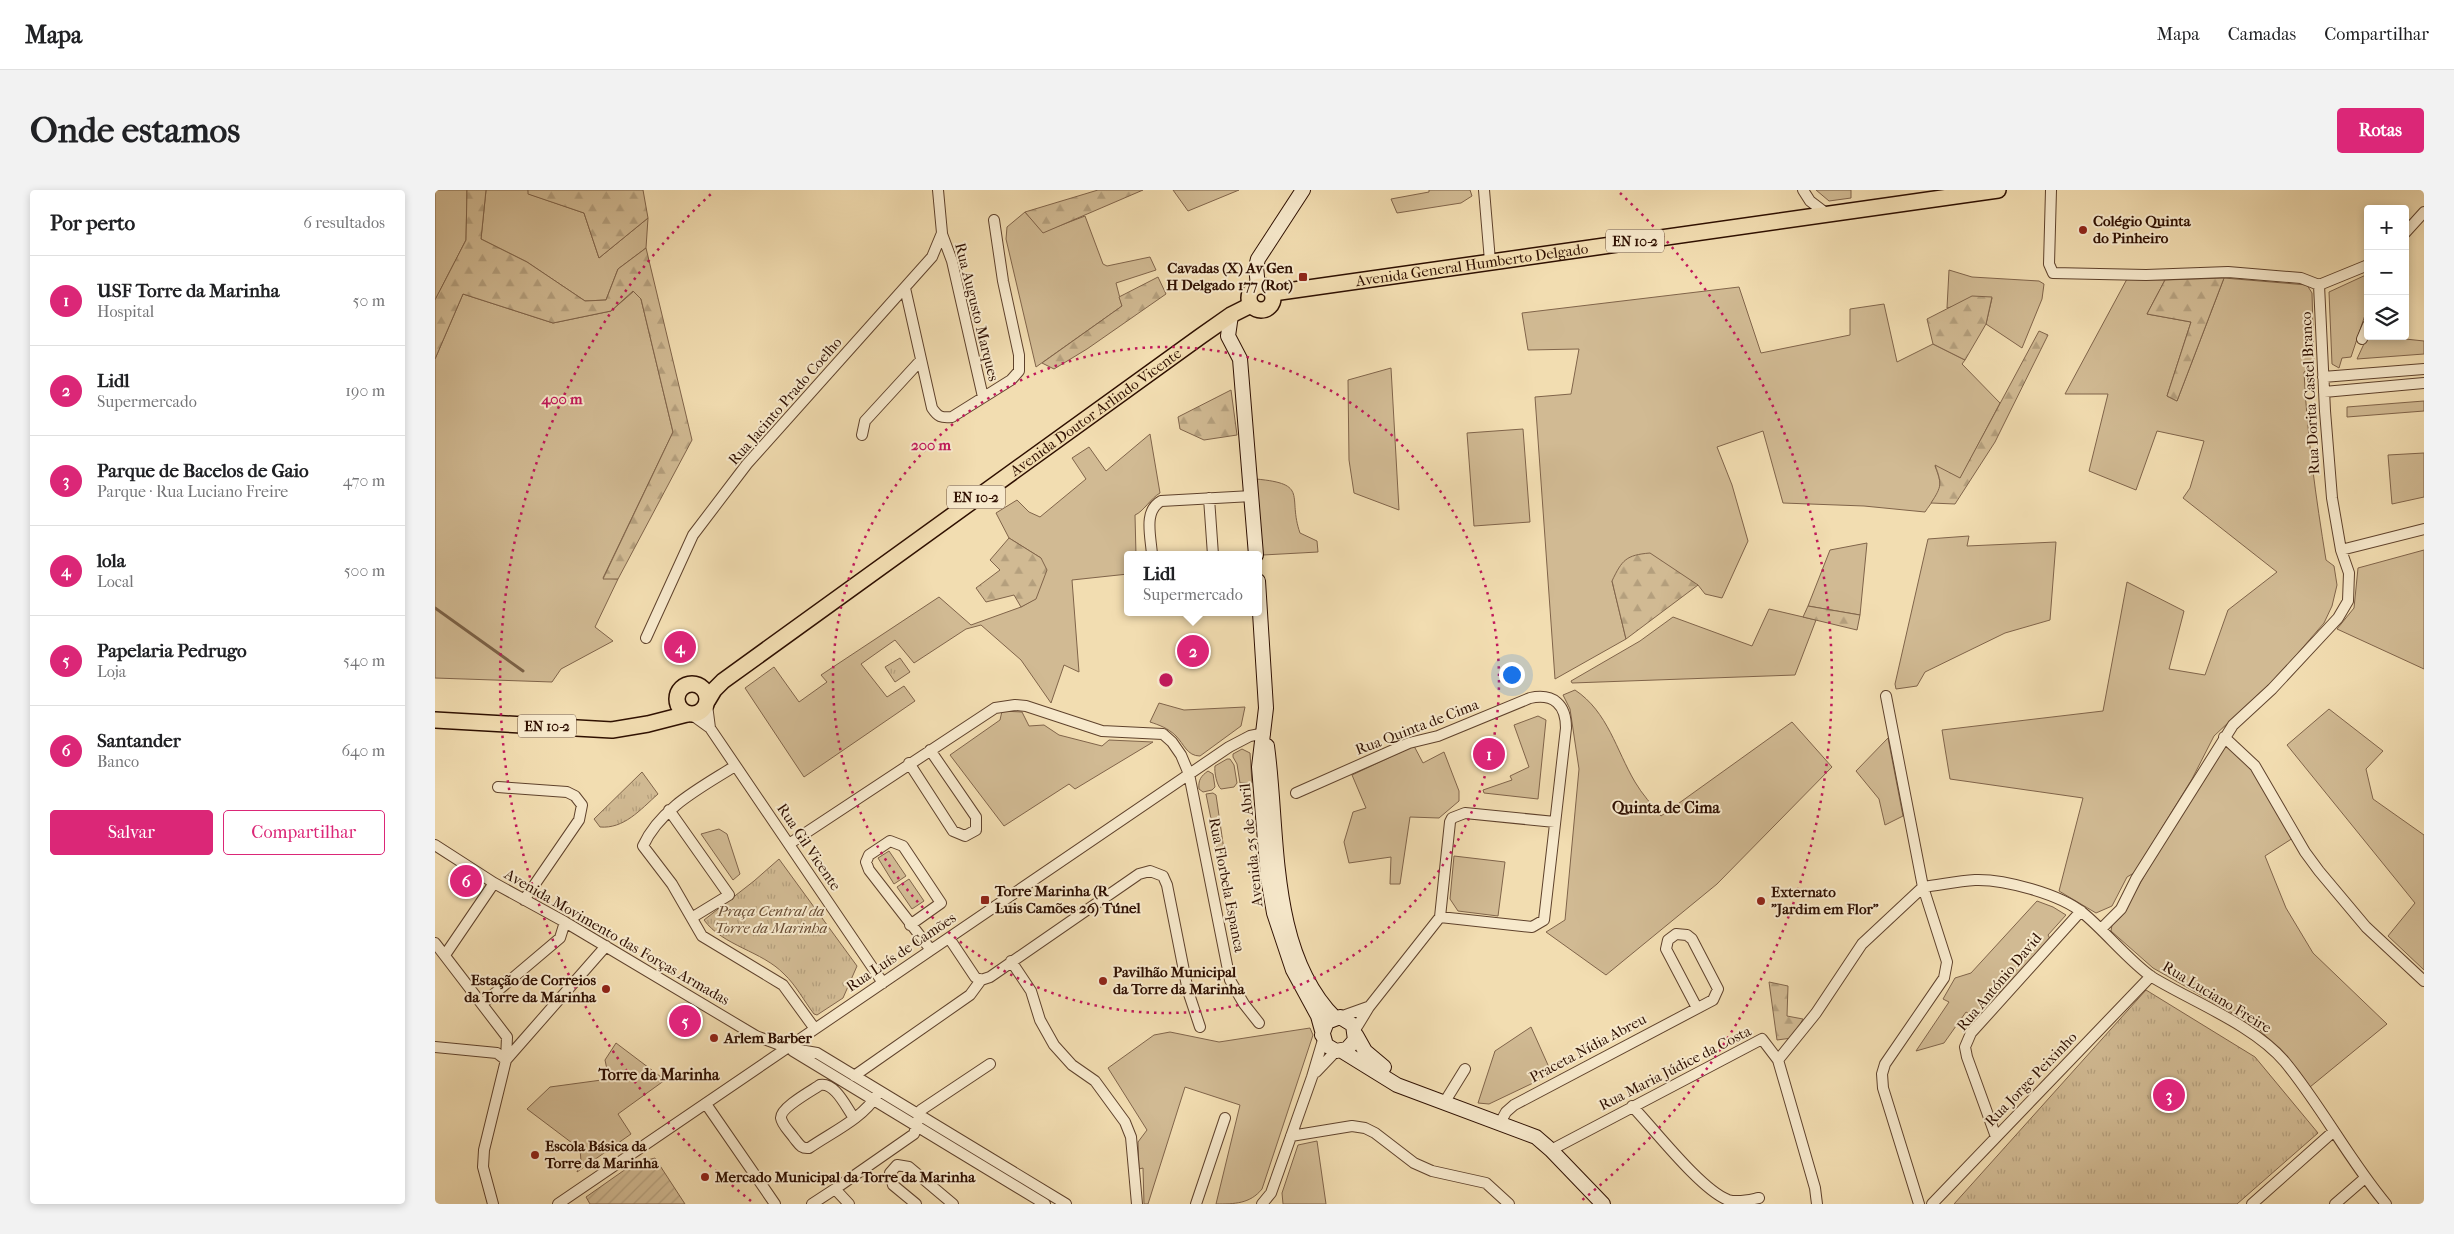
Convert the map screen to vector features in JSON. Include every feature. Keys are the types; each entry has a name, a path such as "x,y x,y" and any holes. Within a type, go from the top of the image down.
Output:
{"main road":[{"path":"1258,286 1255,267 1258,260 1303,190"},
{"name":"Avenida General Humberto Delgado","path":"1273,293 1964,193 1998,190"},
{"path":"1251,305 1249,294 1258,286 1268,287 1273,293"},
{"name":"EN 10-2","path":"1251,305 1258,310 1267,309 1273,302 1273,293"},
{"name":"Avenida Doutor Arlindo Vicente","path":"707,703 714,690 723,682 1231,315 1251,305"},
{"path":"1231,315 1228,336 1241,359 1256,551"},
{"name":"Avenida 25 de Abril","path":"1260,616 1266,708 1265,733 1259,767 1268,878 1274,913 1293,970 1318,1016 1323,1037"},
{"path":"659,721 670,713 678,693 685,686 723,682"},
{"path":"694,684 703,688 707,703"},
{"path":"678,693 679,708 689,714"},
{"name":"EN 10-2","path":"435,720 612,730 701,712 707,703"},
{"name":"Avenida 25 de Abril","path":"1265,733 1270,766 1278,872 1284,911 1304,970 1323,1003 1338,1018"},
{"path":"1429,1096 1365,1051 1350,1021 1338,1018 1327,1022 1323,1037 1326,1046 1339,1051 1397,1085 1536,1137 1603,1204"},
{"path":"1339,1051 1352,1046 1356,1032"}],"street":[{"name":"Rua Jacinto Prado Coelho","path":"646,638 693,535 747,464 932,257 942,233 937,190"},
{"path":"1484,190 1490,261"},
{"path":"1803,190 1810,201 1827,214"},
{"path":"2051,190 2049,264 2053,273 2146,275 2229,272 2301,278 2319,285 2364,267"},
{"path":"2409,229 2424,212"},
{"path":"905,288 932,408 937,415 942,418 952,416 1011,380 1019,371 1020,365 1003,280 994,220"},
{"name":"Rua Augusto Marques","path":"942,233 952,261 983,397"},
{"name":"Rua Dorita Castel Branco","path":"2101,928 2121,910 2136,879 2223,737 2233,725 2272,689 2345,607 2350,588 2349,573 2341,550 2332,498 2323,377 2319,285"},
{"path":"2362,339 2364,334"},
{"path":"862,435 865,421 921,360"},
{"path":"2323,377 2424,369"},
{"path":"2324,392 2424,384"},
{"path":"1152,551 1149,515 1154,505 1161,501 1251,496"},
{"path":"1209,498 1213,551"},
{"path":"2341,550 2424,529"},
{"path":"1886,696 1923,887 1947,962 1944,978 1885,1064 1882,1074 1883,1088 1919,1204"},
{"name":"Rua Quinta de Cima","path":"1296,794 1409,743 1438,736 1530,698 1550,697 1563,708 1566,722 1555,822"},
{"name":"Rua Gil Vicente","path":"707,703 710,728"},
{"name":"Rua Florbela Espanca","path":"930,750 988,711 1004,705 1015,705 1103,731 1163,734 1172,742 1181,755 1189,774 1231,980 1244,1004 1259,1022"},
{"name":"Rua Gil Vicente","path":"689,714 710,728 883,983"},
{"name":"Rua Luís de Camões","path":"558,1204 1240,740 1265,733"},
{"path":"2223,737 2255,766 2305,852 2319,871 2366,927 2424,981"},
{"path":"789,844 909,763 930,750 976,816 976,830 965,836 953,831 909,763"},
{"path":"735,766 669,810 649,833 643,846 693,917 702,936 783,985 815,1029"},
{"path":"498,787 567,792 575,796 581,805 579,820 524,900"},
{"path":"669,810 729,895 693,917"},
{"path":"1356,1032 1369,1007 1440,917 1450,822 1455,815 1465,813 1555,822 1546,915 1540,924 1532,927 1440,917"},
{"path":"910,925 941,903 903,846 890,841 869,855 867,866 910,925 931,950"},
{"name":"Avenida Movimento das Forças Armadas","path":"435,845 494,883 565,922 756,1036 788,1048 817,1053 1060,1203"},
{"path":"854,1076 971,995 981,980 991,977 1011,961 1139,874 1154,871 1165,878 1188,991 1200,1027"},
{"name":"Rua Luciano Freire","path":"1923,887 1975,880 1995,881 2048,896 2081,911 2151,976 2212,1009 2268,1045 2285,1062 2365,1178 2386,1204"},
{"path":"445,956 494,883"},
{"path":"1778,1060 1816,1013 1862,944 1923,887"},
{"name":"Rua António David","path":"1996,1137 1965,1047 1971,1034 2081,911"},
{"path":"482,1004 560,938 565,922"},
{"name":"Praceta Nídia Abreu","path":"1499,1123 1506,1112 1514,1105 1713,1000 1718,989 1692,939 1687,935 1677,934 1668,940 1667,949 1697,1008"},
{"path":"949,938 975,976 981,980"},
{"path":"435,942 507,1037 506,1060 484,1150 483,1167 493,1204"},
{"path":"506,1060 606,946"},
{"path":"1011,961 1031,991 1040,1020 1054,1045 1072,1065 1095,1081 1125,1122 1131,1138 1137,1204"},
{"name":"Rua Jorge Peixinho","path":"1932,1204 2151,976"},
{"path":"1338,1018 1369,1007"},
{"path":"1262,1204 1271,1193 1312,1077 1323,1037"},
{"name":"Rua Maria Júdice da Costa","path":"1551,1150 1759,1039 1765,1040 1778,1060 1815,1188 1817,1204"},
{"path":"435,1048 497,1053 506,1060"},
{"name":"Avenida Movimento das Forças Armadas","path":"788,1048 1045,1204"},
{"path":"1312,1077 1320,1066 1339,1051"},
{"path":"813,1204 914,1134 921,1110 990,1064"},
{"path":"1444,1103 1465,1069"},
{"path":"854,1118 832,1087 825,1084 820,1085 784,1109 781,1116 783,1122 801,1146 806,1148 854,1118 866,1110 879,1091"},
{"path":"706,1104 775,1204"},
{"path":"1632,1106 1700,1181 1728,1200 1743,1202 1759,1198"},
{"path":"1196,1204 1225,1118"},
{"path":"1291,1136 1352,1126 1365,1128 1375,1133 1413,1163 1432,1172 1486,1183 1509,1204"},
{"path":"2253,1204 2334,1131"},
{"path":"916,1204 891,1180 889,1173 897,1165 909,1167 953,1204"},
{"path":"2335,1204 2365,1178"},
{"path":"835,1189 849,1204"}],"green space":[{"path":"435,190 467,190 466,240 435,300"},
{"path":"467,190 486,190 481,239 527,262 585,301 606,300 618,269 646,248 692,440 618,579 603,579 673,432 641,299 633,291 611,311 553,323 463,294 435,359 435,300 466,240"},
{"path":"486,190 528,190 529,194 584,213 599,258 648,218 646,248 618,269 606,300 585,301 527,262 481,239"},
{"path":"528,190 643,190 648,218 599,258 584,213 528,194"},
{"path":"1098,190 1143,190 1043,233 1025,212"},
{"path":"1173,190 1239,190 1188,211"},
{"path":"1429,190 1470,190 1472,196 1461,203 1397,213 1391,199 1429,192"},
{"path":"1816,190 1851,190 1851,198 1829,201"},
{"path":"1025,212 1043,232 1085,216 1103,264 1107,266 1150,257 1156,270 1116,283 1122,306 1036,367 1006,239 1007,227"},
{"path":"1949,270 1972,277 2039,281 2044,284 2042,299 2022,348 1986,324 1992,298 1947,308"},
{"path":"2364,276 2364,318 2351,357 2342,358 2339,368 2332,364 2329,292"},
{"path":"1158,277 1166,294 1087,349 1054,369 1042,363 1122,306 1119,297"},
{"path":"2224,278 2307,285 2312,293 2314,365 2304,372 2307,419 2315,490 2326,560 2334,566 2337,585 2332,606 2324,623 2278,676 2214,736 2192,779 2134,873 2127,877 2112,906 2096,913 2059,891 2083,798 1950,779 1942,730 2103,711 2127,582 2184,611 2169,669 2205,675 2228,610 2277,572 2183,498 2190,488 2204,441 2157,431 2136,490 2089,471 2108,394 2065,394 2127,279 2165,280 2147,314 2191,322 2167,396 2177,401"},
{"path":"2224,278 2177,401 2167,396 2191,322 2147,314 2165,280"},
{"path":"1739,287 1761,353 1850,335 1850,309 1884,304 1897,362 1933,344 1965,360 1962,364 2000,403 1960,479 1935,466 1940,481 1939,491 1925,512 1864,506 1783,503 1763,431 1717,447 1732,485 1748,541 1722,598 1705,594 1698,585 1612,581 1626,639 1555,679 1535,397 1571,394 1579,349 1528,350 1522,313"},
{"path":"634,291 641,299 673,432 603,578 618,579 595,627 613,641 561,669 552,682 435,678 435,359 463,294 553,323 611,311"},
{"path":"1972,296 1992,297 1986,324 1965,360 1933,344 1927,319"},
{"path":"2039,331 2048,335 1995,442 1955,504 1931,503 1940,485 1935,465 1960,478"},
{"path":"2366,340 2424,341 2424,354 2357,359"},
{"path":"1391,368 1399,510 1354,493 1349,460 1348,380"},
{"path":"1231,390 1237,435 1204,440 1180,429 1178,417"},
{"path":"2424,401 2424,411 2347,417 2347,407"},
{"path":"1523,429 1530,522 1474,526 1467,433"},
{"path":"1150,434 1160,493 1135,515 1136,551 1124,551 1124,574 1072,580 1079,672 1064,665 1051,703 1021,660 981,625 966,629 914,663 895,640 861,664 887,697 904,686 915,701 804,777 745,688 774,667 799,702 827,682 821,675 939,597 971,625 1021,607 1035,599 1041,558 1009,538 996,513 1017,500 1029,512 1040,517 1086,479 1072,458 1089,447 1106,471"},
{"path":"2424,453 2424,497 2392,504 2388,455"},
{"path":"1256,479 1284,484 1290,489 1293,494 1300,533 1317,541 1318,552 1263,555"},
{"path":"1969,536 1967,546 2056,542 2050,620 2005,633 1925,672 1917,686 1896,689 1895,684 1928,539"},
{"path":"1009,538 1041,558 1047,570 1036,599 1021,607 1014,595 986,602 976,588 1000,570 990,560"},
{"path":"1867,543 1860,615 1808,606 1830,550"},
{"path":"2424,550 2424,669 2337,629 2354,608 2358,568"},
{"path":"1650,553 1698,585 1626,639 1612,581 1622,563 1630,557"},
{"path":"1808,606 1860,615 1857,630 1803,617"},
{"path":"1769,609 1816,620 1795,675 1572,683 1571,681 1640,641 1673,617 1752,646"},
{"path":"900,658 910,672 895,682 885,667"},
{"path":"1575,690 1596,709 1610,732 1635,782 1661,816 1792,722 1832,767 1717,884 1606,975 1546,932 1565,920 1579,769 1570,709 1563,695"},
{"path":"1159,703 1184,710 1245,707 1241,726 1200,756 1189,752 1170,731 1150,722"},
{"path":"2329,709 2383,751 2366,769 2373,799 2424,835 2424,970 2388,936 2415,903 2287,745"},
{"path":"1002,711 1022,712 1029,726 1044,725 1059,735 1102,746 1109,740 1153,742 1075,789 1069,784 1004,826 950,755 1000,720"},
{"path":"1538,716 1546,720 1538,799 1484,793 1483,790 1512,780 1510,776 1529,767 1514,725"},
{"path":"1888,738 1903,816 1885,825 1879,799 1856,771"},
{"path":"2224,744 2251,769 2293,838 2265,856 2286,908 2313,953 2387,1024 2310,1087 2298,1070 2257,1027 2153,968 2111,931 2112,925 2121,917 2176,820"},
{"path":"1414,746 1423,763 1444,752 1459,791 1459,801 1439,818 1410,817 1400,884 1390,884 1391,857 1349,863 1344,842 1353,812 1366,808 1352,775"},
{"path":"1242,749 1250,753 1252,783 1240,783 1237,764 1233,754"},
{"path":"1230,759 1234,765 1237,783 1234,787 1221,789 1216,779 1215,766"},
{"path":"1208,771 1213,774 1215,787 1212,790 1203,792 1199,789 1200,781"},
{"path":"642,772 658,794 624,822 609,827 600,827 594,819"},
{"path":"1213,793 1216,795 1224,850 1222,853 1218,853 1206,794"},
{"path":"719,829 727,834 740,874 733,880 701,834"},
{"path":"889,851 906,876 894,884 878,858"},
{"path":"1454,856 1505,862 1498,916 1458,911 1450,899"},
{"name":"Praça Central da Torre da Marinha","path":"779,859 857,966 843,998 817,1015 814,1014 788,978 775,966 721,936 704,920"},
{"path":"909,879 924,901 912,909 897,887"},
{"path":"2037,901 2053,907 2066,915 2048,935 2050,939 1976,1018 1966,1012 1944,1043 1916,1051 1949,1002 1943,999 1955,978 1971,973"},
{"path":"1769,982 1788,986 1787,1016 1803,1019 1792,1038 1777,1040"},
{"path":"2146,990 2255,1057 2318,1133 2237,1204 1954,1204"},
{"path":"1531,1027 1552,1074 1489,1104 1478,1103 1495,1051"},
{"path":"1310,1028 1313,1035 1262,1189 1252,1198 1241,1202 1216,1204 1240,1105 1185,1087 1148,1204 1144,1204 1143,1168 1139,1169 1138,1142 1147,1130 1108,1068 1154,1035 1170,1032 1219,1042"},
{"path":"616,1043 665,1080 618,1114 631,1134 577,1172 581,1161 580,1149 527,1109 550,1087 609,1079 605,1060"},
{"path":"1317,1141 1326,1204 1283,1204 1282,1193 1298,1145"},
{"path":"655,1158 685,1204 590,1204 586,1197 633,1164"}],"waterway":[{"path":"435,608 523,671"}],"place":[{"name":"Colégio Quinta do Pinheiro","path":"2083,230"},
{"name":"Cavadas (X) Av Gen H Delgado 177 (Rot)","path":"1303,277"},
{"name":"lola","path":"680,647"},
{"name":"Lidl","path":"1193,651"},
{"name":"USF Torre da Marinha","path":"1489,754"},
{"name":"Santander","path":"466,881"},
{"name":"Torre Marinha (R Luis Camões 26) Túnel","path":"985,900"},
{"name":"Externato \"Jardim em Flor\"","path":"1761,901"},
{"name":"Pavilhão Municipal da Torre da Marinha","path":"1103,981"},
{"name":"Estação de Correios da Torre da Marinha","path":"606,989"},
{"name":"Papelaria Pedrugo","path":"685,1021"},
{"name":"Arlem Barber","path":"714,1038"},
{"name":"Parque de Bacelos de Gaio","path":"2169,1095"},
{"name":"Escola Básica da Torre da Marinha","path":"535,1155"},
{"name":"Mercado Municipal da Torre da Marinha","path":"705,1177"}],"district":[{"name":"Quinta de Cima","path":"1666,807"},
{"name":"Torre da Marinha","path":"659,1074"}]}
